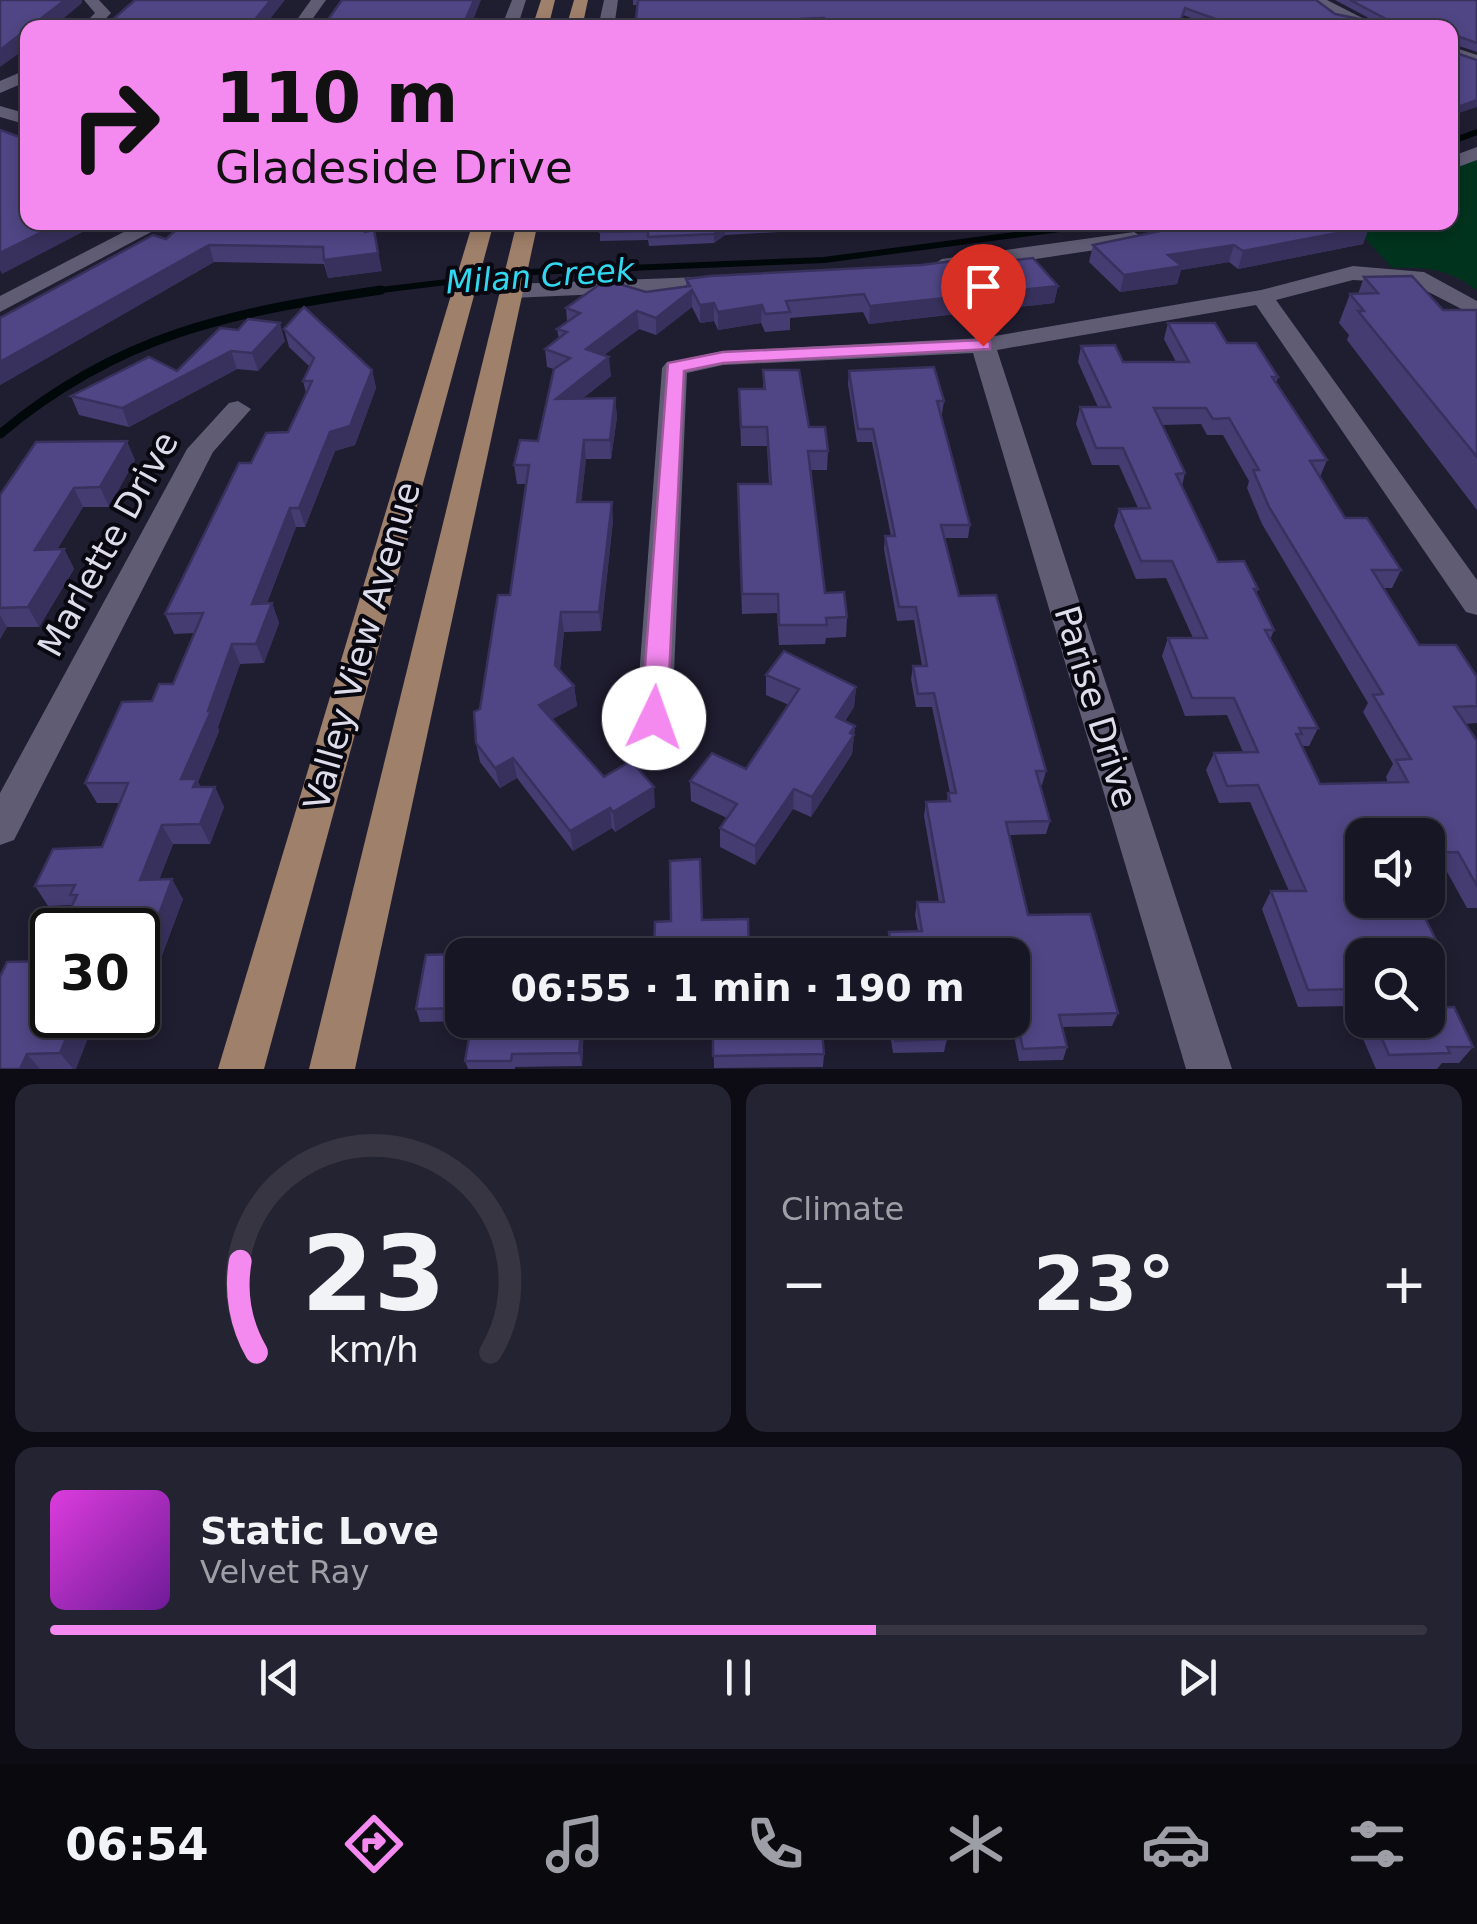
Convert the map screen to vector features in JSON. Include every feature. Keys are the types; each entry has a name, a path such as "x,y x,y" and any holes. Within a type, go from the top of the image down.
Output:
{"main road":[{"name":"Valley View Avenue","path":"241,1069 482,230"},
{"name":"Valley View Avenue","path":"332,1069 526,230"}],"street":[{"path":"90,0 104,13 96,20"},
{"path":"1318,0 1330,10 1355,20"},
{"path":"4,298 144,230"},
{"path":"927,268 1004,260 1159,234"},
{"path":"654,718 674,368 723,358 983,346 1262,298 1353,272 1416,278 1477,310"},
{"path":"515,279 752,281"},
{"path":"1262,298 1477,604"},
{"name":"Parise Drive","path":"983,346 1209,1069"},
{"name":"Marlette Drive","path":"0,829 201,449 238,408"}],"green space":[{"path":"1477,158 1477,291 1438,271 1392,268 1357,230 1458,230 1458,164"}],"building":[{"path":"0,0 65,0 39,20 20,20 20,35 0,50"},
{"path":"135,0 271,0 255,20 112,20"},
{"path":"342,0 474,0 465,20 328,20"},
{"path":"638,0 1316,0 1335,14 1364,20 1219,20 1185,8 1181,20 636,20"},
{"path":"1350,0 1477,0 1477,43 1458,36 1458,20 1388,20"},
{"path":"1458,54 1477,60 1477,100 1458,107"},
{"path":"0,130 20,137 20,230 46,230 0,253"},
{"path":"176,230 374,230 378,253 324,260 323,247 209,245 0,362 0,318 153,235 166,239"},
{"path":"600,230 720,230 714,234 648,237 648,231"},
{"path":"1165,230 1353,230 1243,251 1234,245 1168,255 1182,266 1124,275 1093,245"},
{"path":"977,258 981,264 1033,258 1058,286 870,306 864,294 786,301 790,312 765,314 762,305 718,312 714,303 700,305 692,290 656,318 637,311 586,349 609,357 556,399 615,398 610,440 584,440 577,502 612,502 599,612 561,612 555,665 574,686 539,705 604,777 631,761 654,787 613,812 610,808 570,831 513,758 495,768 476,743 474,712 480,709 498,595 510,595 529,465 514,465 520,440 538,441 554,369 570,358 545,349 567,332 557,329 580,313 566,308 606,280 646,292 690,286 686,279 710,276 921,265"},
{"path":"1412,276 1443,310 1477,310 1477,457 1358,311 1364,311 1350,294 1378,293 1364,277"},
{"path":"304,307 372,370 350,426 330,432 299,508 290,508 252,604 272,603 256,644 232,644 211,711 181,779 197,779 193,787 215,787 200,824 162,825 140,880 172,879 160,912 160,908 71,908 77,895 70,895 75,885 35,886 53,849 102,847 128,783 85,783 122,702 152,701 159,684 173,684 203,613 165,614 239,463 251,463 266,433 288,432 312,381 303,381 314,358 284,329"},
{"path":"248,319 280,323 252,353 231,351 122,408 71,396 149,357 177,371 220,328 238,330"},
{"path":"1168,323 1215,323 1227,343 1256,343 1278,377 1272,377 1327,460 1310,461 1345,518 1367,518 1401,570 1372,570 1419,645 1456,645 1477,677 1477,706 1454,707 1477,741 1477,886 1458,852 1445,852 1445,818 1345,818 1345,918 1425,918 1435,938 1345,938 1345,989 1308,990 1271,891 1306,891 1258,785 1227,786 1214,753 1258,752 1234,698 1192,698 1168,638 1207,638 1172,561 1141,561 1119,509 1150,508 1123,448 1096,448 1080,407 1110,407 1081,346 1115,345 1123,362 1189,362","holes":["1154,408 1206,408 1213,419 1229,418 1259,470 1253,470 1269,507 1383,694 1373,695 1411,759 1396,760 1408,782 1320,784 1296,734 1302,734 1299,728 1318,728 1265,630 1274,630 1254,589 1258,589 1244,561 1218,562 1176,474 1185,473"]},
{"path":"934,367 944,401 937,401 970,525 941,525 959,596 996,595 1046,771 1036,771 1050,821 1006,822 1028,915 1090,914 1118,1013 1059,1015 1067,1047 1023,1049 1021,1038 1030,1038 1030,938 890,938 889,932 922,931 917,902 944,902 926,802 950,801 948,793 956,793 934,693 918,694 913,666 927,666 916,607 899,607 885,536 895,536 873,429 858,429 849,371"},
{"path":"763,370 799,370 809,427 825,427 828,451 808,451 825,593 844,592 847,617 826,618 827,625 779,625 778,594 742,594 738,484 771,484 767,427 741,427 739,389 765,389"},
{"path":"127,441 100,487 74,488 35,550 64,549 28,607 0,608 0,495 36,442"},
{"path":"784,651 856,687 836,717 855,726 850,733 854,735 812,797 794,789 755,846 720,828 737,804 690,781 712,753 746,769 799,689 766,675"},
{"path":"700,859 702,920 748,919 749,938 654,938 655,922 671,921 670,861"},
{"path":"445,954 445,1008 416,1009 426,955"},
{"path":"30,961 30,1038 66,1038 60,1053 27,1054 20,1069 0,1069 0,977 7,962"},
{"path":"1445,1007 1454,1007 1473,1047 1447,1047 1450,1053 1389,1055 1382,1038 1445,1038"},
{"path":"469,1038 580,1038 579,1053 512,1054 511,1061 465,1061"},
{"path":"713,1038 823,1038 824,1054 713,1056"},
{"path":"895,1038 947,1039 895,1041"}],"waterway":[{"name":"Milan Creek","path":"1458,139 1477,132"},
{"name":"Milan Creek","path":"364,292 531,272 824,260 1052,230"},
{"name":"Milan Creek","path":"0,434 44,400 134,350 226,319 381,290"}],"route":[{"path":"654,718 674,368 723,358 983,346"}]}
